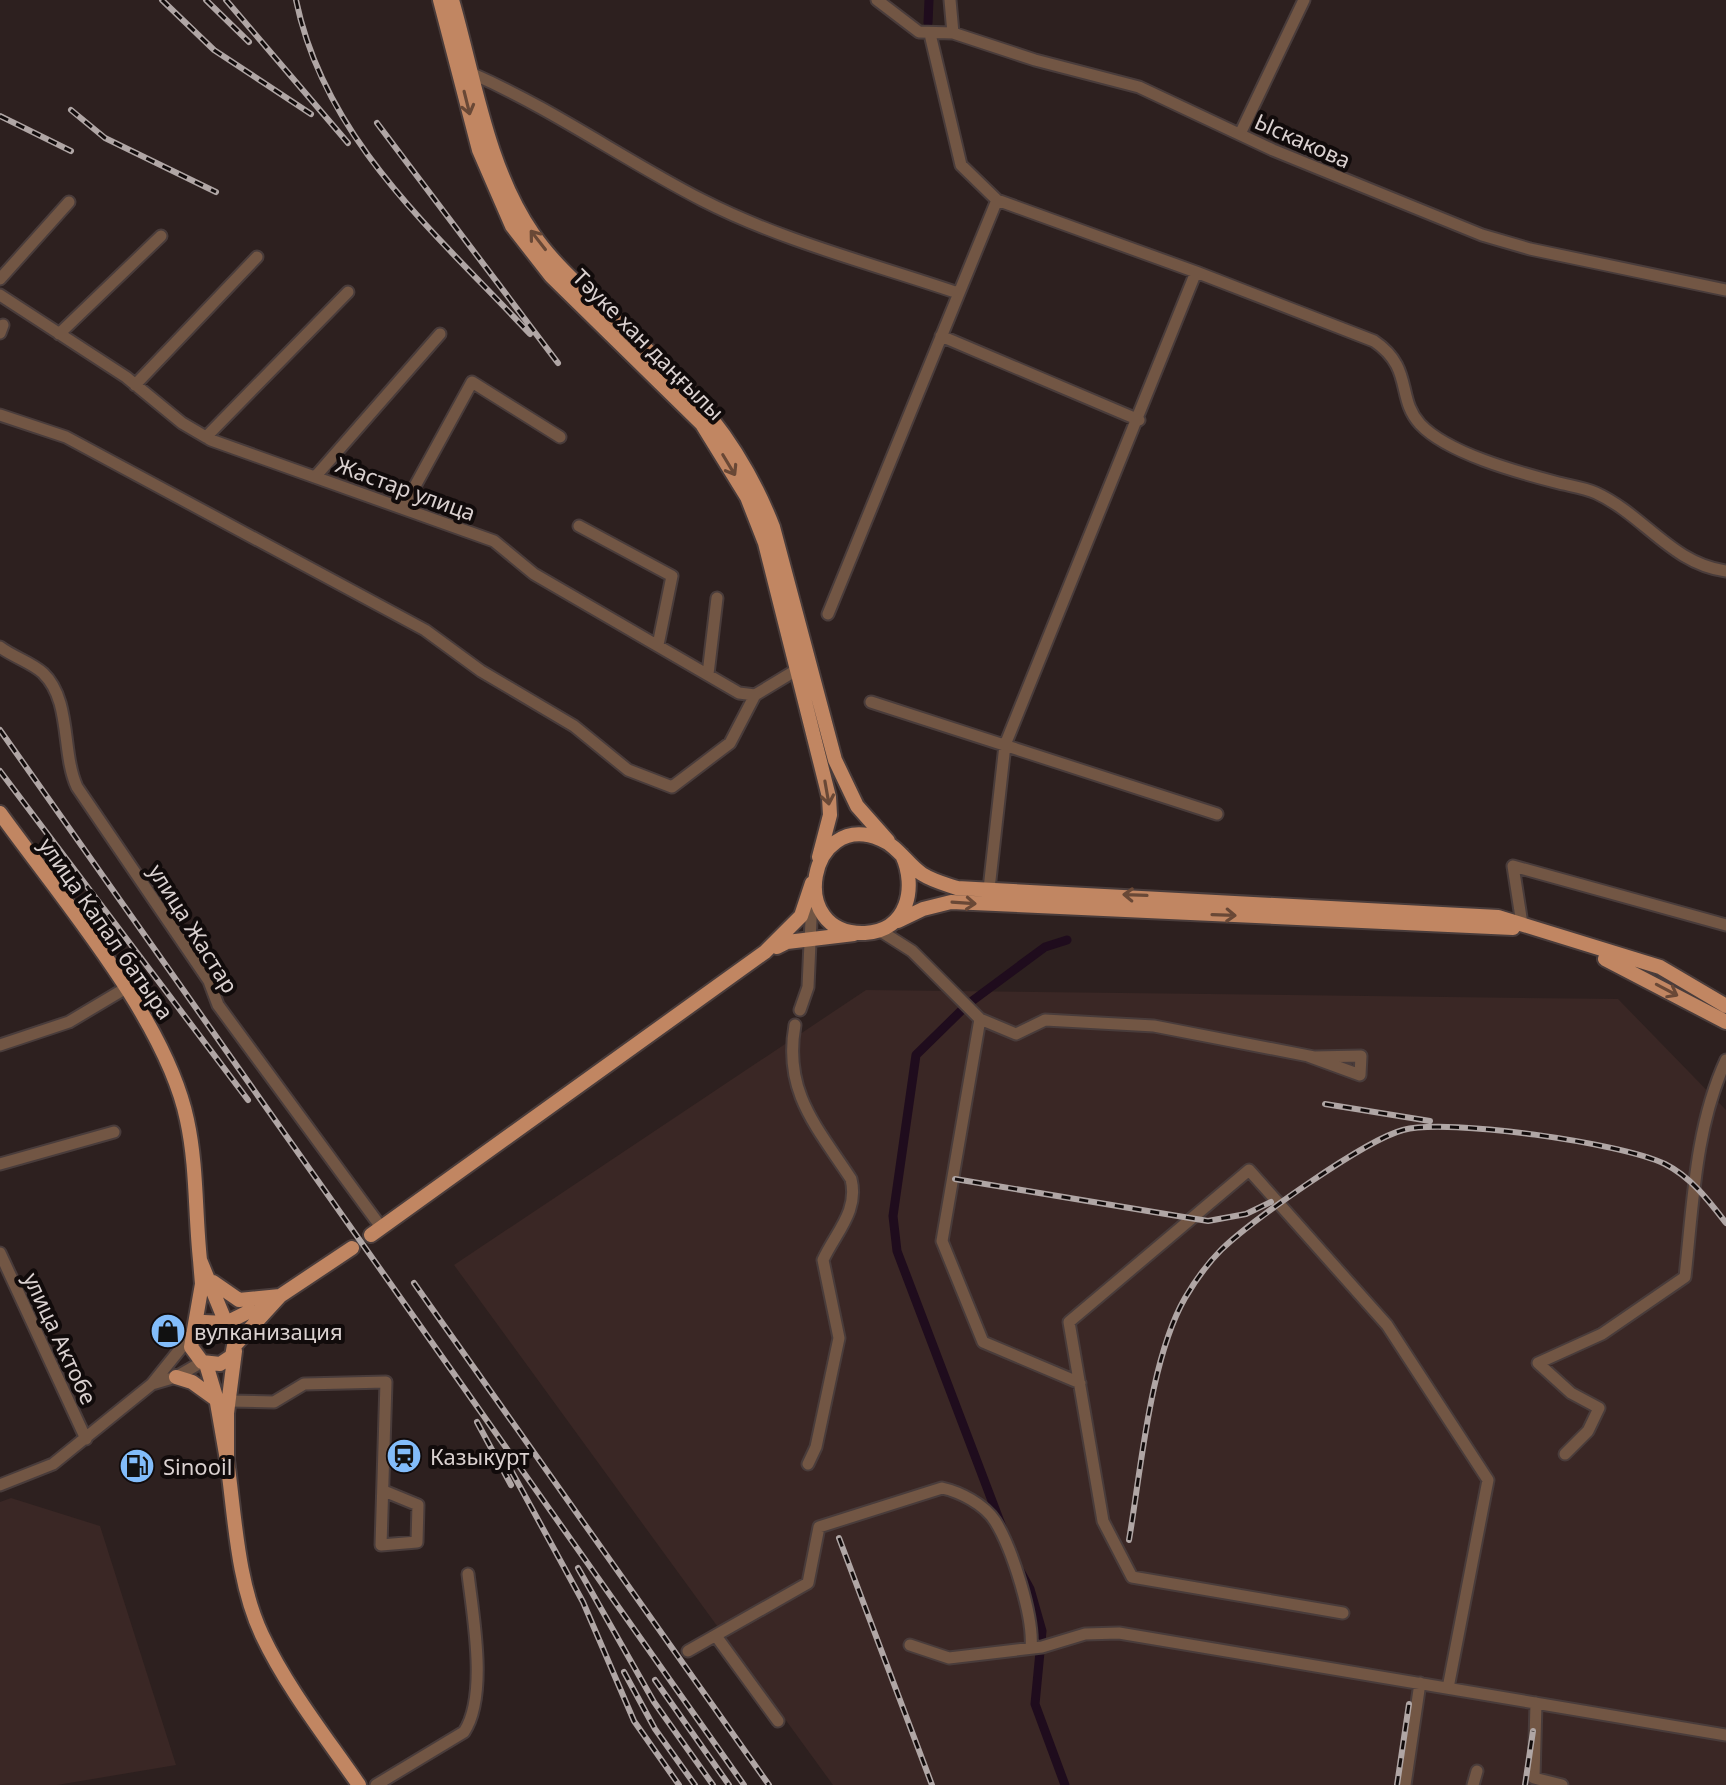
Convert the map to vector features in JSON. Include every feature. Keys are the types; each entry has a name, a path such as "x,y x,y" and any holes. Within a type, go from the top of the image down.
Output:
{"main road":[{"name":"Тәуке хан даңғылы","path":"446,1 473,74 486,148 522,217 535,237 575,281 682,383 734,445 759,491 773,527 828,762 830,815 815,878 801,916 787,934 765,952"},
{"name":"Тәуке хан даңғылы","path":"446,1 486,148 512,226 527,248 676,396 727,460 747,497 765,543 798,669 828,762 857,806 921,874 939,883 989,889 1498,917 1660,967 1726,1006"},
{"name":"улица Капал батыра","path":"0,813 126,988 165,1053 187,1117 194,1163 202,1284 193,1332"},
{"path":"850,838 878,838 898,851 910,873 911,892 904,910 878,929 847,931 821,911 815,878 826,851 850,838"},
{"path":"376,1231 765,952 787,942 878,929 923,909 951,902 1511,927 1618,964 1726,1022"},
{"path":"352,1248 280,1296 226,1323 204,1322 193,1332 191,1347 204,1363 223,1401 227,1460 241,1564 261,1633 285,1676 359,1785"},
{"name":"улица Капал батыра","path":"200,1260 226,1323"},
{"path":"209,1278 239,1300 280,1296"},
{"path":"204,1363 220,1364 280,1296"},
{"path":"223,1401 260,1316"},
{"path":"226,1323 236,1346 231,1383"},
{"path":"176,1377 192,1382 223,1401"}],"street":[{"path":"877,0 908,26 930,34 961,165 997,200 1374,341 1389,351 1399,365 1414,414 1433,434 1475,457 1597,493 1693,563 1726,571"},
{"path":"950,0 953,33"},
{"path":"1240,134 1304,0"},
{"name":"Ыскакова","path":"930,34 953,33 1035,60 1139,87 1401,205 1482,235 1530,249 1726,290"},
{"path":"473,74 507,89 701,200 756,225 958,293"},
{"path":"828,614 997,200"},
{"path":"0,279 69,202"},
{"path":"59,334 161,236"},
{"path":"135,385 257,257"},
{"path":"989,889 1005,745 1139,420 1196,272"},
{"path":"206,437 348,292"},
{"name":"Жастар улица","path":"0,295 135,385 206,437 494,541 534,574 739,693 755,695"},
{"path":"315,477 440,334"},
{"path":"941,336 1139,420"},
{"path":"403,508 472,382 560,437"},
{"path":"0,415 66,437 425,630 481,671 574,726 628,770 672,787 730,743 755,695 798,669"},
{"path":"579,526 672,576 658,645"},
{"path":"708,674 717,598"},
{"name":"улица Жастар","path":"0,647 43,674 55,690 68,768 77,787 209,981 218,1005 376,1231"},
{"path":"871,702 1217,814"},
{"path":"1522,924 1513,866 1726,925"},
{"path":"800,1010 808,987 815,878"},
{"path":"878,929 912,951 980,1019 1016,1034 1045,1020 1154,1026 1308,1056"},
{"path":"0,1045 69,1022 126,988"},
{"path":"980,1019 942,1241 983,1342 1080,1383"},
{"path":"795,1025 791,1063 803,1106 851,1179 854,1192 853,1208 823,1260 839,1338 816,1447 808,1464"},
{"path":"1565,1454 1588,1431 1599,1408 1571,1393 1538,1363 1602,1334 1685,1277 1697,1165 1714,1086 1726,1060"},
{"path":"0,1164 114,1132"},
{"path":"1343,1613 1132,1577 1103,1521 1069,1322 1249,1170 1387,1325 1488,1480 1448,1688"},
{"name":"улица Актобе","path":"0,1253 86,1439"},
{"path":"0,1485 53,1464 86,1439 152,1384 193,1332"},
{"path":"152,1384 176,1377 204,1363"},
{"path":"223,1401 274,1402 304,1384 386,1382 381,1545 417,1542 418,1505 384,1491"},
{"path":"688,1651 808,1583 819,1527 942,1488 972,1501 994,1520 1018,1577 1032,1636 1031,1648"},
{"path":"376,1785 464,1732 470,1722 476,1691 468,1574"},
{"path":"910,1645 949,1658 1031,1648 1085,1634 1119,1633 1726,1735"},
{"path":"716,1636 778,1721"},
{"path":"1405,1785 1420,1683"},
{"path":"1536,1703 1534,1778 1562,1785"},
{"path":"1473,1785 1477,1771"}],"shaded area":[{"path":"866,990 1618,999 1726,1110 1726,1785 833,1785 454,1265"},
{"path":"11,1498 100,1526 176,1765 57,1785 0,1785 0,1502"}],"waterway":[{"path":"928,23 929,0"},
{"path":"1002,1527 897,1251 893,1216 916,1055 968,1004 1045,947 1067,940"},
{"path":"1020,1571 1030,1589 1042,1631 1035,1704 1065,1785"}],"railway":[{"path":"162,0 214,50 311,114"},
{"path":"206,0 249,42"},
{"path":"226,0 348,143"},
{"path":"296,0 311,51 332,97 358,141 422,221 530,334"},
{"path":"71,110 105,138 216,192"},
{"path":"0,116 71,151"},
{"path":"377,123 558,363"},
{"path":"0,730 744,1785"},
{"path":"0,771 248,1100"},
{"path":"1325,1104 1430,1121"},
{"path":"1129,1540 1155,1383 1173,1323 1185,1298 1211,1261 1236,1237 1309,1183 1363,1149 1403,1130 1425,1127 1494,1130 1612,1148 1674,1169 1699,1190 1726,1223"},
{"path":"955,1179 1208,1221 1246,1214 1271,1202"},
{"path":"414,1283 769,1785"},
{"path":"477,1422 511,1485"},
{"path":"512,1472 583,1602 634,1721 679,1785"},
{"path":"839,1538 932,1785"},
{"path":"578,1568 654,1702 713,1785"},
{"path":"624,1672 655,1729 695,1785"},
{"path":"655,1680 729,1785"},
{"path":"1397,1785 1409,1704"},
{"path":"1525,1785 1533,1731"}],"place":[{"name":"вулканизация","path":"168,1331"},
{"name":"Казыкурт","path":"404,1456"},
{"name":"Sinooil","path":"137,1466"}]}
